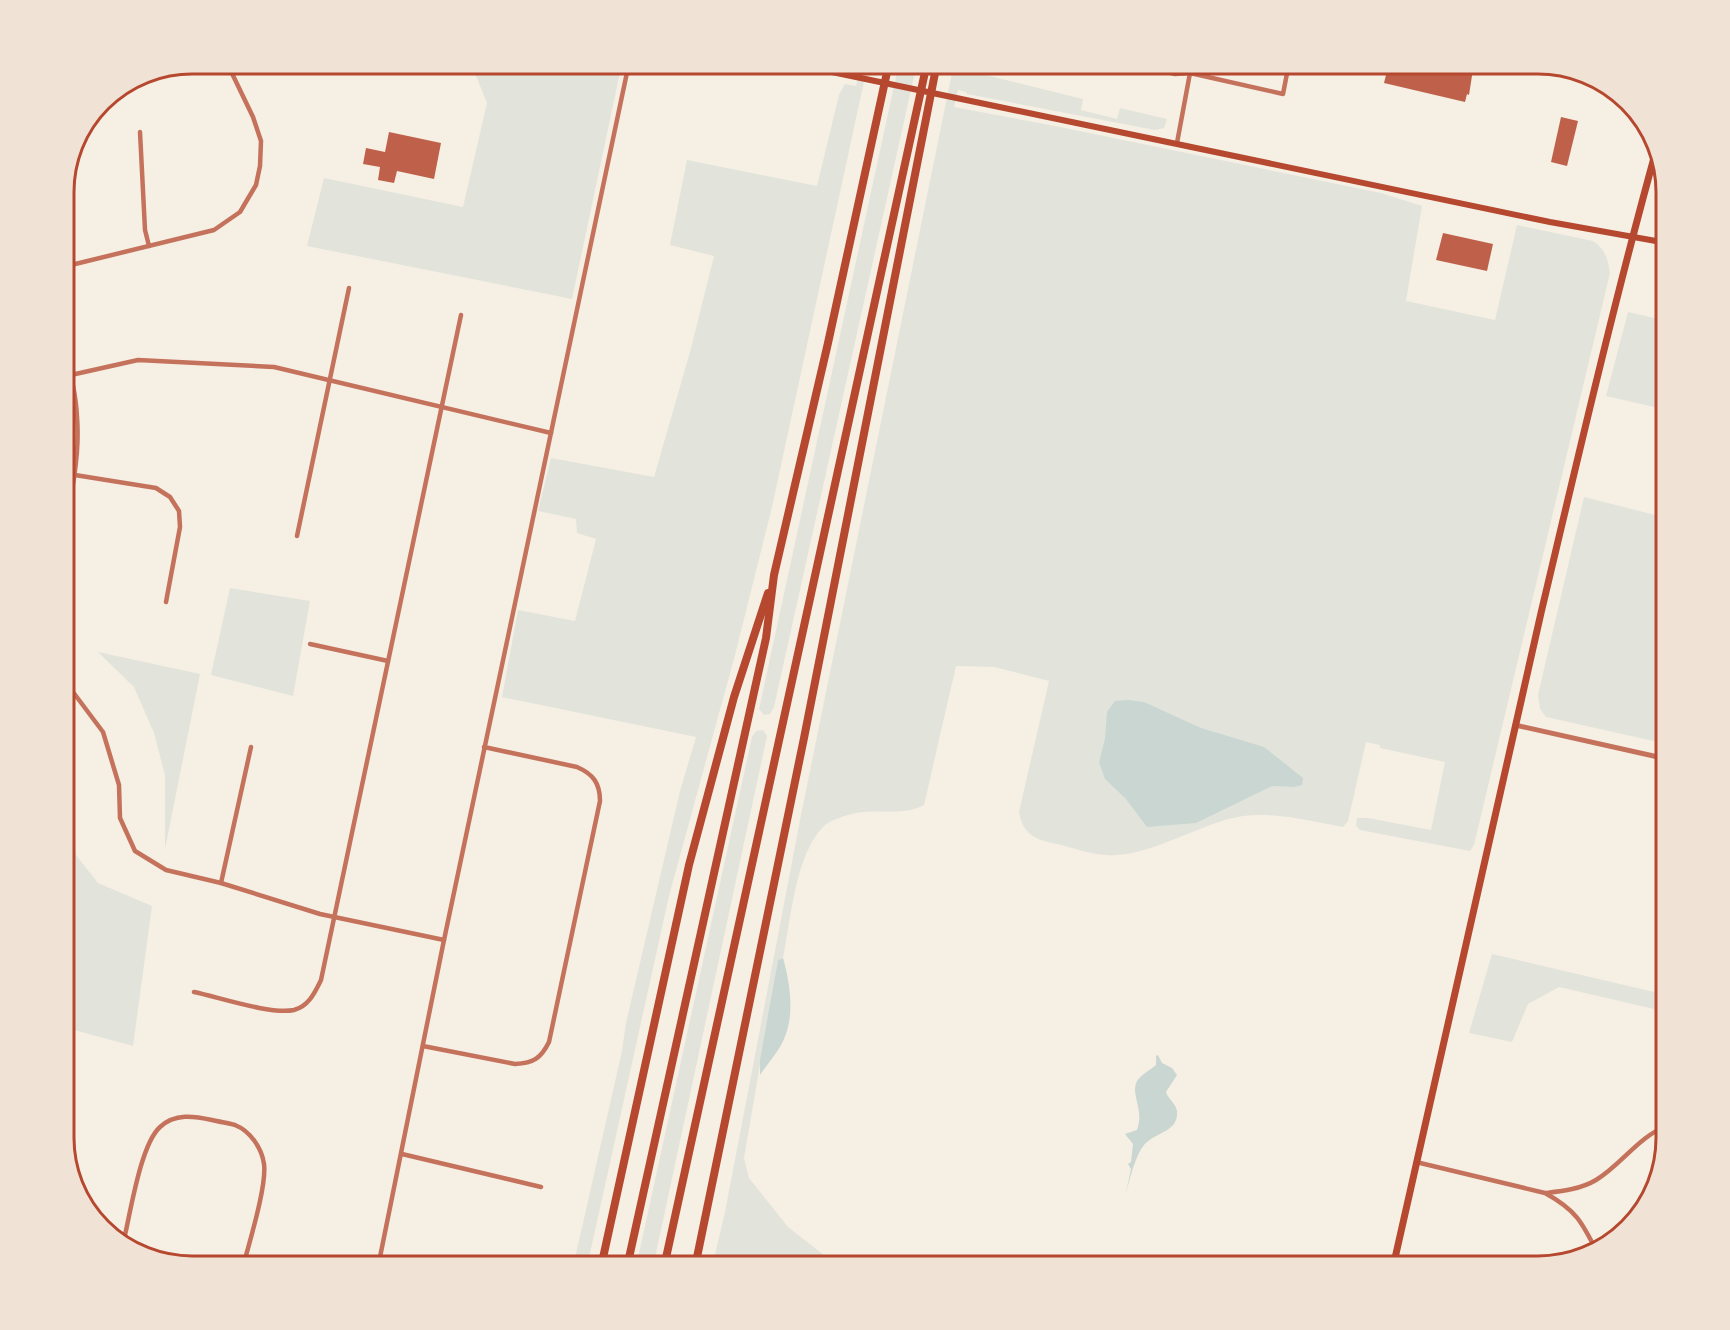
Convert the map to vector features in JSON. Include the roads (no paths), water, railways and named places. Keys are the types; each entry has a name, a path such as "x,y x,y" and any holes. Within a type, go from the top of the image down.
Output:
{"highway":[{"path":"602,1256 689,865 734,697 774,575 828,343 887,73"},
{"path":"666,1256 925,73"},
{"path":"698,1256 808,718 935,73"},
{"path":"629,1256 766,638 774,575"}],"main road":[{"path":"837,74 1550,222 1657,241"},
{"path":"1395,1256 1515,724 1632,236 1652,163"}],"street":[{"path":"1178,143 1190,73"},
{"path":"1191,73 1282,94 1287,73"},
{"path":"74,264 214,230 240,212 256,185 260,166 261,141 253,117 232,74"},
{"path":"380,1256 484,747 626,74"},
{"path":"140,132 145,230 149,246"},
{"path":"297,536 349,288"},
{"path":"194,992 276,1011 296,1010 313,999 321,980 461,315"},
{"path":"74,374 138,360 274,367 550,433"},
{"path":"74,396 77,417 74,480"},
{"path":"75,475 156,488 170,497 179,511 180,527 166,602"},
{"path":"310,645 388,661"},
{"path":"74,693 103,732 119,785 120,818 135,851 166,870 221,883 334,917 444,940"},
{"path":"1515,724 1657,757"},
{"path":"221,883 251,747"},
{"path":"423,1046 515,1064 530,1063 543,1055 549,1042 600,801 598,783 589,773 578,767 484,747"},
{"path":"125,1236 146,1149 159,1127 174,1118 191,1116 235,1125 249,1134 259,1148 264,1164 264,1181 246,1256"},
{"path":"1545,1193 1571,1190 1596,1180 1645,1139 1657,1132"},
{"path":"402,1154 541,1187"},
{"path":"1416,1162 1545,1193 1563,1203 1581,1220 1593,1243"}]}
